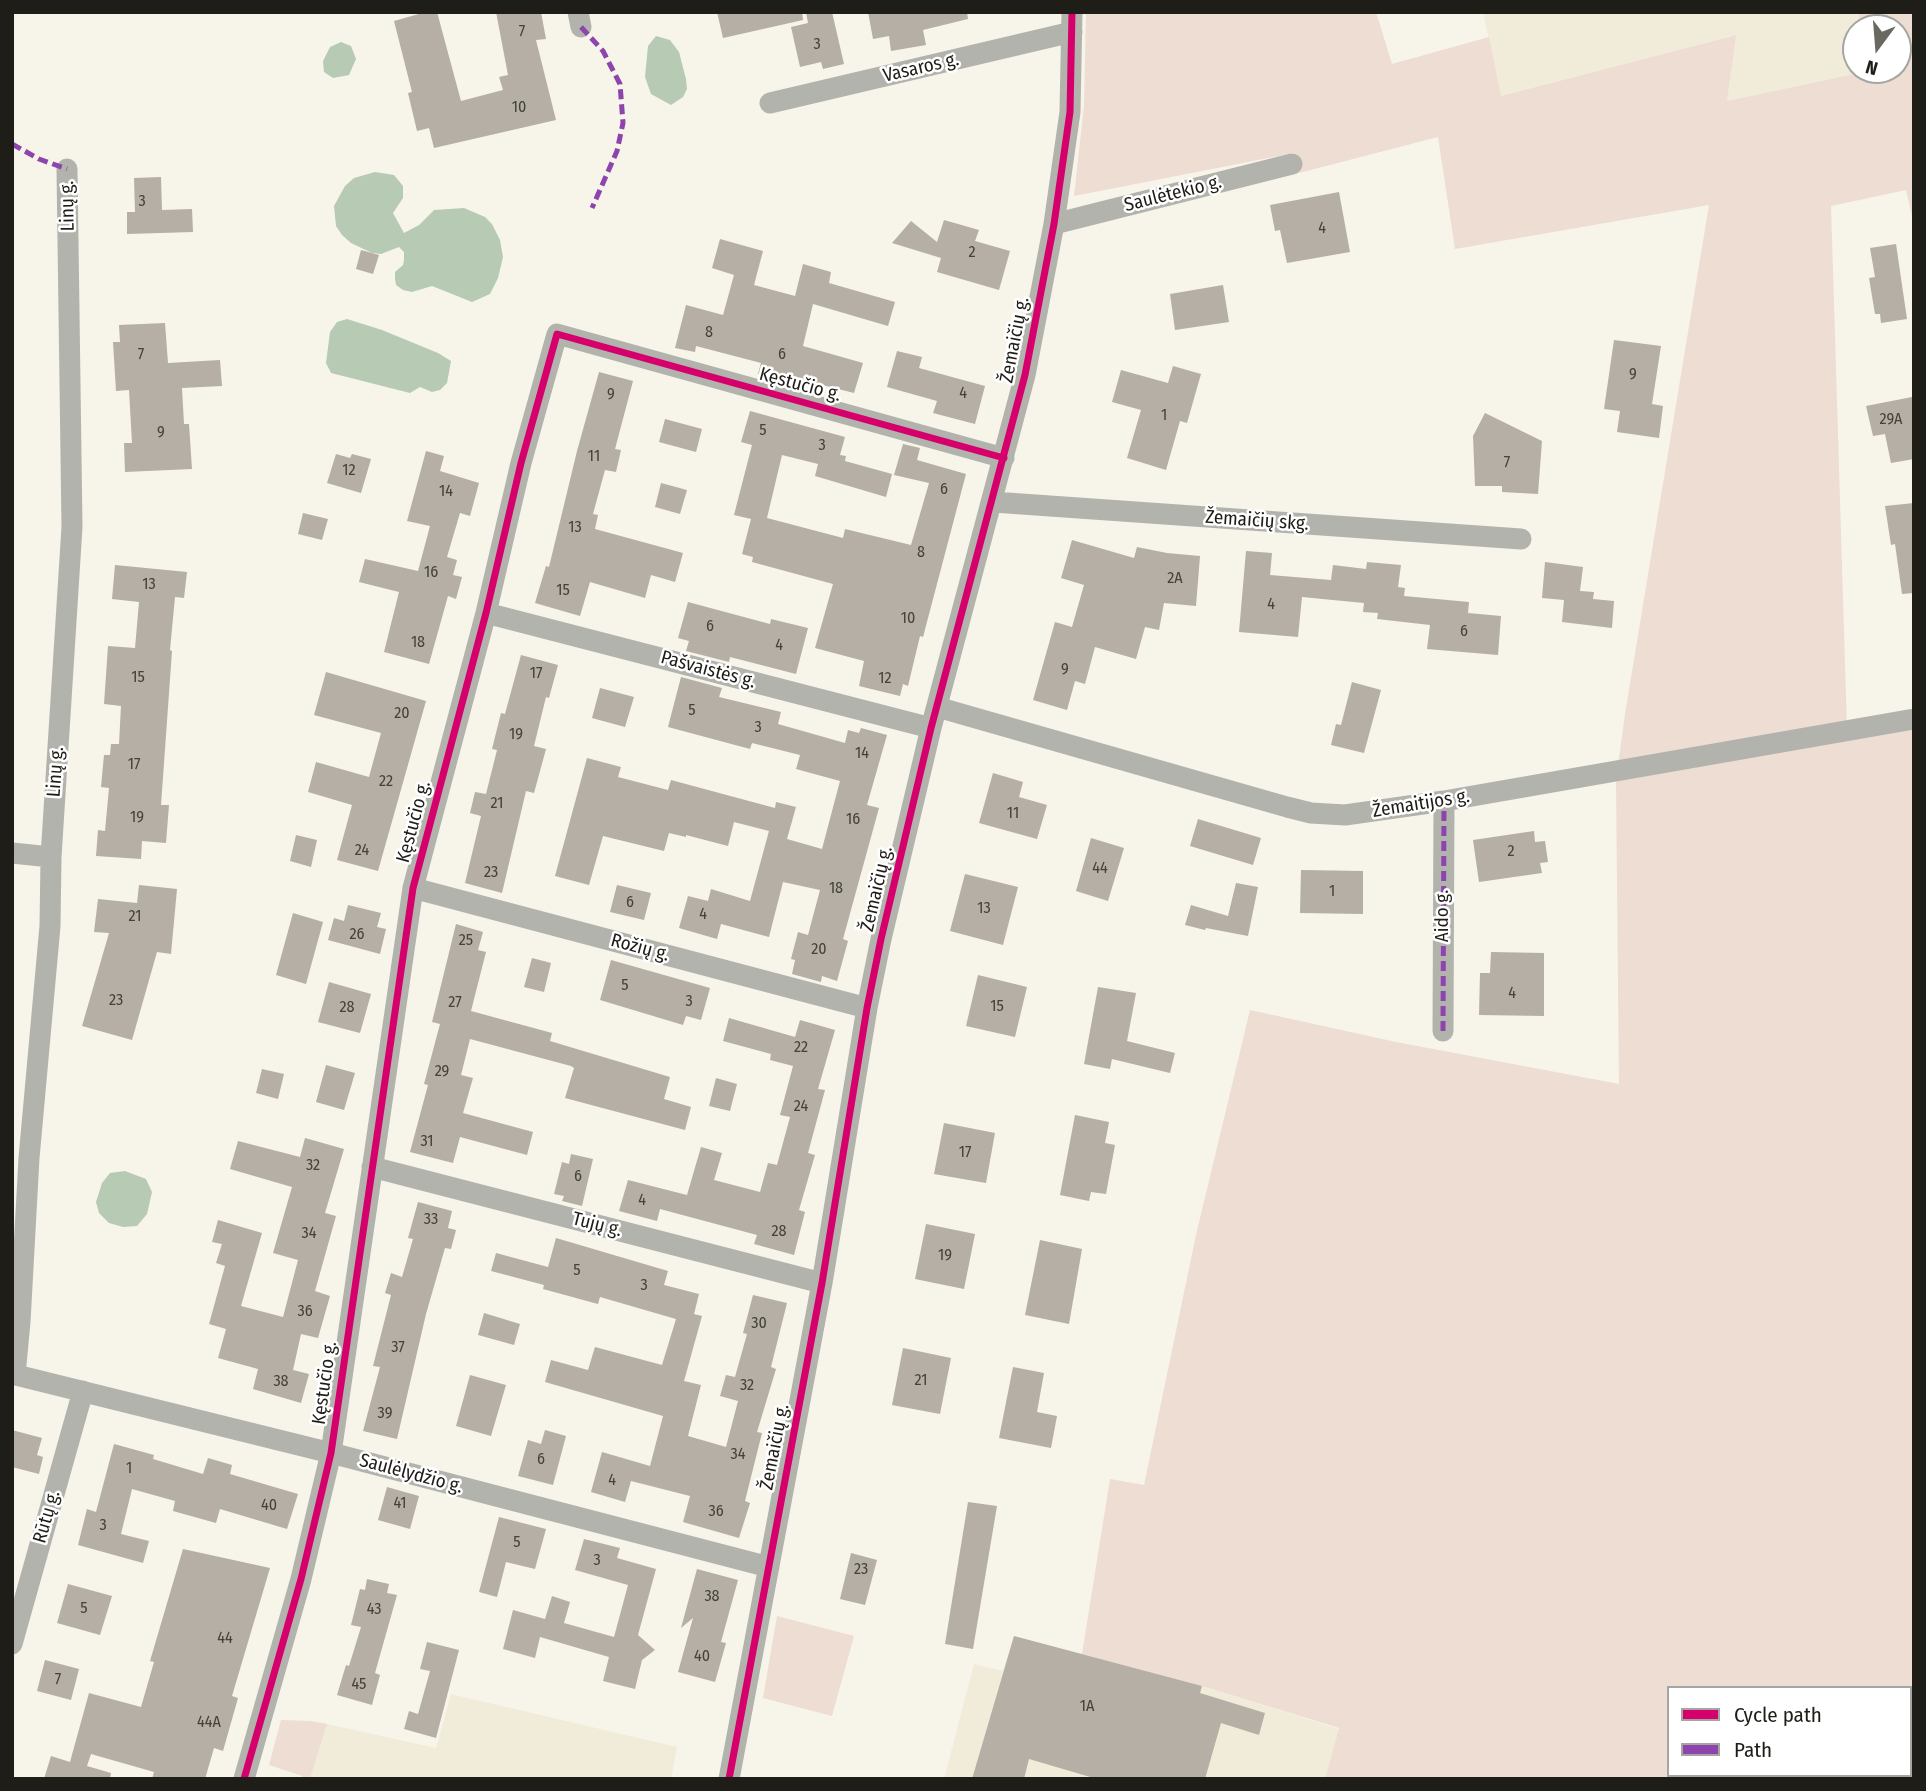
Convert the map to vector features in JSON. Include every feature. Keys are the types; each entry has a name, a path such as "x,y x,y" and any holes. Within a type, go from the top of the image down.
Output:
{"street":[{"name":"Vasaros g.","path":"770,103 1072,22"},
{"name":"Žemaičių g.","path":"729,1779 822,1283 867,1008 881,939 931,728 1025,375 1054,224 1070,112 1072,22"},
{"name":"Saulėtekio g.","path":"1054,224 1292,164"},
{"name":"Linų g.","path":"13,1374 20,1322 29,1158 50,926 51,857 72,527 68,169"},
{"name":"Kęstučio g.","path":"244,1779 300,1579 331,1453 413,888 486,613 521,463 557,334 1004,458"},
{"name":"Žemaičių skg.","path":"993,502 1521,539"},
{"name":"Pašvaistės g.","path":"486,613 931,728"},
{"name":"Žemaitijos g.","path":"937,707 1311,813 1355,814 1914,719"},
{"name":"Aido g.","path":"1443,1031 1444,801"},
{"path":"12,853 51,857"},
{"name":"Rožių g.","path":"413,888 867,1008"},
{"name":"Tujų g.","path":"372,1167 822,1283"},
{"name":"Saulėlydžio g.","path":"13,1374 331,1453 769,1567"},
{"name":"Rūtų g.","path":"12,1644 83,1391"}],"shaded area":[{"path":"1086,12 1376,12 1392,64 1489,37 1501,96 1736,35 1727,101 1842,77 1842,84 1912,84 1912,14 1858,12 1914,12 1914,225 1906,190 1831,206 1847,730 1914,719 1914,1779 1325,1779 1339,1728 1202,1686 1082,1654 1110,1479 1144,1485 1196,1235 1250,1010 1396,1042 1619,1084 1616,780 1709,205 1455,249 1438,137 1299,173 1294,153 1074,196 1084,106"},
{"path":"1483,12 1858,14 1842,14 1842,77 1727,101 1735,35 1501,96"},
{"path":"656,36 670,40 679,52 686,79 687,89 683,97 671,105 651,94 645,77 648,46"},
{"path":"341,42 351,46 356,59 349,75 333,78 324,72 323,61 330,47"},
{"path":"375,172 394,175 403,186 403,198 393,213 404,233 419,225 434,210 464,208 485,217 492,224 500,240 503,257 498,278 490,294 472,302 432,286 412,292 403,290 396,285 395,279 395,272 403,265 404,260 404,252 399,247 381,254 372,253 351,243 342,235 336,226 334,206 345,186 354,178"},
{"path":"347,319 382,330 451,361 447,383 440,390 432,392 420,387 410,393 331,373 326,363 330,332 337,322"},
{"path":"125,1171 146,1179 152,1192 147,1214 137,1226 123,1227 109,1223 99,1213 96,1202 102,1183 110,1173"},
{"path":"777,1616 854,1636 832,1716 763,1698"},
{"path":"1014,1636 1202,1686 1339,1729 1325,1779 944,1779 974,1664 1003,1671"},
{"path":"451,1694 677,1747 671,1779 310,1779 327,1724 436,1748"},
{"path":"281,1720 327,1724 310,1779 302,1779 302,1776 269,1765"}],"building":[{"path":"426,12 437,12 461,101 503,90 499,77 508,75 496,12 541,12 546,39 536,40 556,120 434,148 429,128 417,131 408,93 412,92 394,21"},
{"path":"717,12 802,12 803,20 723,38"},
{"path":"806,12 832,12 844,64 823,69 821,62 800,67 791,27 808,23"},
{"path":"868,12 967,12 968,19 923,30 926,45 891,51 889,36 873,39"},
{"path":"161,177 162,210 192,209 193,232 127,234 127,212 135,212 134,178"},
{"path":"1339,192 1350,252 1287,263 1280,230 1275,231 1270,205"},
{"path":"944,220 979,230 975,241 1010,251 999,290 937,272 941,258 892,243 911,221 937,242"},
{"path":"720,239 763,251 754,285 795,296 803,264 831,272 829,283 895,302 888,326 813,304 803,346 863,363 854,393 783,375 782,380 758,374 761,363 696,346 695,352 675,348 686,305 723,315 734,275 712,268"},
{"path":"1896,244 1907,319 1881,323 1880,314 1875,314 1869,278 1875,277 1870,248"},
{"path":"361,250 379,255 373,274 356,269"},
{"path":"1223,285 1229,322 1175,330 1170,294"},
{"path":"165,323 168,363 220,360 222,386 182,388 184,424 189,424 192,469 125,472 124,443 132,443 129,390 116,391 113,342 120,342 119,325"},
{"path":"1614,340 1661,346 1652,404 1663,406 1659,438 1617,432 1620,411 1604,409"},
{"path":"897,351 922,357 919,368 985,386 975,424 933,413 937,401 887,387"},
{"path":"1173,366 1201,374 1187,423 1180,421 1166,470 1127,458 1141,410 1112,402 1121,370 1168,383"},
{"path":"599,372 633,381 615,449 621,450 616,472 605,470 593,514 598,515 595,529 683,553 675,582 651,575 645,598 590,582 580,616 535,603 546,566 549,567"},
{"path":"1912,397 1914,459 1891,463 1885,434 1873,436 1866,406"},
{"path":"750,411 845,437 840,455 846,456 845,461 892,474 886,497 815,476 818,464 782,455 767,518 843,538 845,529 911,545 929,483 894,475 903,444 920,448 917,460 966,474 923,637 920,636 908,686 903,684 900,696 859,686 864,661 815,648 833,584 752,562 753,557 742,554 751,519 734,515 752,445 741,442"},
{"path":"1485,413 1542,441 1538,494 1502,492 1502,486 1475,486 1473,436"},
{"path":"665,419 702,429 696,452 659,442"},
{"path":"426,451 444,456 440,471 479,483 470,516 460,513 447,557 457,560 453,575 462,577 456,599 448,596 429,664 384,652 399,592 359,582 365,559 418,571 430,526 407,521"},
{"path":"336,454 350,458 352,454 371,459 361,493 327,483"},
{"path":"661,483 687,490 680,514 655,507"},
{"path":"1914,503 1914,593 1902,594 1895,544 1891,545 1885,506"},
{"path":"303,513 328,519 322,540 298,534"},
{"path":"1072,540 1134,558 1137,547 1200,556 1196,606 1164,603 1159,630 1145,627 1136,659 1095,647 1085,684 1075,681 1067,710 1033,700 1055,622 1072,627 1084,585 1061,578"},
{"path":"1246,551 1272,553 1270,575 1331,580 1333,565 1366,569 1367,562 1401,565 1398,587 1405,588 1404,596 1469,602 1468,613 1501,616 1498,655 1427,649 1430,625 1377,619 1378,613 1363,612 1364,603 1302,597 1298,637 1239,632"},
{"path":"1545,562 1583,567 1580,591 1594,592 1593,599 1614,601 1612,628 1562,622 1564,600 1542,598"},
{"path":"115,565 187,572 184,598 175,597 170,650 161,805 169,805 166,843 142,841 141,859 96,856 98,830 105,831 109,788 101,787 104,755 110,755 111,744 119,744 121,706 104,704 108,646 135,648 139,602 112,599"},
{"path":"688,602 770,624 771,619 808,628 796,674 730,657 729,662 686,651 689,641 678,638"},
{"path":"521,655 558,665 549,698 546,697 534,746 546,749 534,793 526,791 502,893 465,883 481,816 470,813 475,792 486,794 497,750 492,749 501,713 505,714"},
{"path":"326,672 426,701 378,871 337,860 352,805 308,792 316,762 369,777 381,733 314,715"},
{"path":"681,677 722,688 719,697 781,712 778,724 845,743 848,730 859,733 861,728 887,735 867,805 879,808 843,939 848,941 837,981 822,976 821,982 792,974 795,960 791,959 798,932 808,935 820,890 783,882 769,937 721,924 717,939 679,928 688,896 708,901 711,889 750,901 769,831 734,822 728,846 669,833 664,851 603,836 589,885 555,876 587,758 621,767 618,777 668,790 671,780 775,808 776,802 796,807 787,839 822,849 840,781 796,769 800,755 752,743 750,749 668,727"},
{"path":"1352,682 1381,690 1364,753 1331,745 1336,724 1341,725"},
{"path":"600,688 634,697 625,727 592,718"},
{"path":"993,773 1023,782 1019,797 1047,805 1037,839 979,823"},
{"path":"1198,819 1261,838 1253,865 1190,846"},
{"path":"1534,831 1535,842 1545,841 1548,862 1540,863 1542,873 1479,882 1473,840"},
{"path":"296,835 317,840 311,867 290,861"},
{"path":"1091,838 1124,848 1108,901 1076,891"},
{"path":"1301,870 1363,871 1363,914 1300,913"},
{"path":"965,874 1018,887 1003,945 950,931"},
{"path":"1236,883 1258,887 1248,936 1185,925 1191,905 1228,916"},
{"path":"139,885 177,889 171,954 157,952 132,1040 82,1026 109,933 94,932 98,899 137,903"},
{"path":"617,885 651,893 644,920 610,912"},
{"path":"348,905 381,913 377,927 386,929 380,954 328,940 334,918 344,921"},
{"path":"293,913 323,922 306,984 276,975"},
{"path":"456,924 483,932 478,950 486,952 471,1011 552,1033 550,1041 670,1077 664,1099 691,1107 685,1130 565,1098 574,1068 571,1066 470,1039 461,1075 473,1078 463,1113 533,1132 527,1155 460,1137 453,1163 410,1152 428,1085 424,1084 440,1024 432,1022"},
{"path":"1491,952 1544,953 1544,1016 1479,1015 1480,973 1490,973"},
{"path":"532,958 551,963 544,992 524,987"},
{"path":"611,960 710,988 701,1020 686,1016 683,1025 600,1000"},
{"path":"978,975 1027,987 1015,1037 966,1026"},
{"path":"329,982 371,994 360,1033 318,1022"},
{"path":"1098,987 1136,993 1127,1041 1175,1053 1170,1073 1112,1059 1110,1069 1084,1064"},
{"path":"729,1018 795,1037 800,1020 835,1030 818,1089 825,1090 808,1153 815,1155 799,1210 805,1212 794,1255 754,1244 757,1235 660,1209 657,1221 619,1211 628,1180 687,1195 701,1147 722,1153 714,1180 760,1192 768,1163 777,1165 790,1117 780,1115 793,1066 770,1060 771,1054 723,1041"},
{"path":"326,1065 355,1073 344,1110 316,1102"},
{"path":"262,1069 284,1074 278,1099 256,1093"},
{"path":"716,1078 737,1084 730,1111 709,1106"},
{"path":"1075,1115 1109,1122 1105,1143 1115,1145 1106,1194 1091,1192 1089,1201 1060,1195"},
{"path":"944,1123 995,1133 986,1183 934,1174"},
{"path":"305,1138 344,1149 325,1213 336,1216 315,1291 330,1296 318,1338 301,1334 293,1370 309,1374 301,1403 253,1389 258,1369 218,1358 226,1329 209,1324 225,1266 216,1263 222,1244 212,1242 218,1220 262,1233 241,1306 283,1317 298,1260 273,1253 292,1187 230,1169 238,1141 300,1157"},
{"path":"571,1154 593,1159 582,1206 562,1201 564,1196 554,1194 562,1162 569,1164"},
{"path":"418,1202 452,1211 448,1228 456,1230 451,1249 445,1248 426,1314 397,1439 363,1431 380,1367 373,1366 391,1295 385,1293 391,1273 402,1277 413,1239 408,1238"},
{"path":"926,1224 975,1234 964,1289 915,1279"},
{"path":"556,1238 668,1271 664,1285 699,1294 694,1314 702,1316 684,1381 701,1385 688,1436 726,1447 738,1401 720,1396 726,1375 735,1377 747,1334 743,1333 753,1295 787,1303 771,1367 776,1369 757,1432 762,1433 745,1501 750,1503 739,1538 683,1522 690,1496 631,1481 625,1502 591,1492 602,1452 650,1466 663,1416 545,1382 551,1360 588,1370 595,1347 662,1365 676,1319 600,1297 598,1304 543,1289 544,1285 491,1271 496,1253 548,1267"},
{"path":"1040,1240 1082,1249 1069,1324 1025,1315"},
{"path":"484,1313 520,1324 514,1345 478,1335"},
{"path":"903,1348 951,1358 940,1414 892,1405"},
{"path":"1013,1367 1044,1373 1037,1412 1057,1416 1051,1448 999,1438"},
{"path":"470,1375 506,1385 491,1436 456,1426"},
{"path":"12,1430 42,1438 37,1455 43,1457 39,1474 12,1467"},
{"path":"545,1430 566,1436 553,1485 518,1476 528,1440 541,1444"},
{"path":"114,1444 154,1455 153,1459 203,1474 208,1458 232,1465 230,1474 298,1494 287,1529 220,1509 216,1523 173,1511 175,1501 132,1489 121,1534 149,1541 143,1563 78,1545 87,1509 96,1512"},
{"path":"387,1487 419,1496 410,1529 378,1520"},
{"path":"968,1502 997,1506 973,1649 945,1644"},
{"path":"499,1517 546,1529 535,1569 506,1562 497,1597 479,1592"},
{"path":"584,1539 620,1548 617,1558 656,1569 638,1635 655,1650 642,1660 635,1689 603,1681 609,1657 540,1637 535,1658 503,1649 513,1610 545,1619 552,1596 570,1602 564,1623 614,1637 628,1585 575,1570"},
{"path":"183,1549 270,1568 232,1696 238,1698 223,1751 214,1748 205,1779 152,1779 154,1772 91,1754 87,1766 111,1773 110,1779 44,1779 51,1756 70,1762 89,1693 141,1707 154,1662 150,1661"},
{"path":"851,1553 877,1560 865,1605 840,1599"},
{"path":"697,1569 738,1580 721,1642 726,1643 715,1682 678,1672 693,1618 681,1628"},
{"path":"367,1579 389,1584 387,1593 397,1595 375,1673 380,1675 372,1705 337,1695 361,1627 351,1625 360,1589 365,1590"},
{"path":"68,1584 112,1596 100,1635 57,1623"},
{"path":"1014,1636 1202,1686 1200,1693 1265,1713 1259,1735 1221,1723 1205,1779 1097,1779 1029,1759 1024,1779 972,1779"},
{"path":"427,1642 459,1650 436,1738 404,1729 409,1711 418,1714 430,1671 420,1669"},
{"path":"45,1660 79,1669 71,1700 37,1691"}],"marked path":[{"path":"581,27 603,51 620,84 623,123 617,151 592,208"},
{"path":"12,144 39,159 67,169"},
{"path":"1443,1031 1444,801"}],"cycle path":[{"path":"729,1779 822,1283 867,1008 881,939 931,728 1025,375 1054,224 1070,112 1072,12"},
{"path":"244,1779 301,1579 331,1453 413,888 486,613 521,463 557,334 1004,458"}]}
